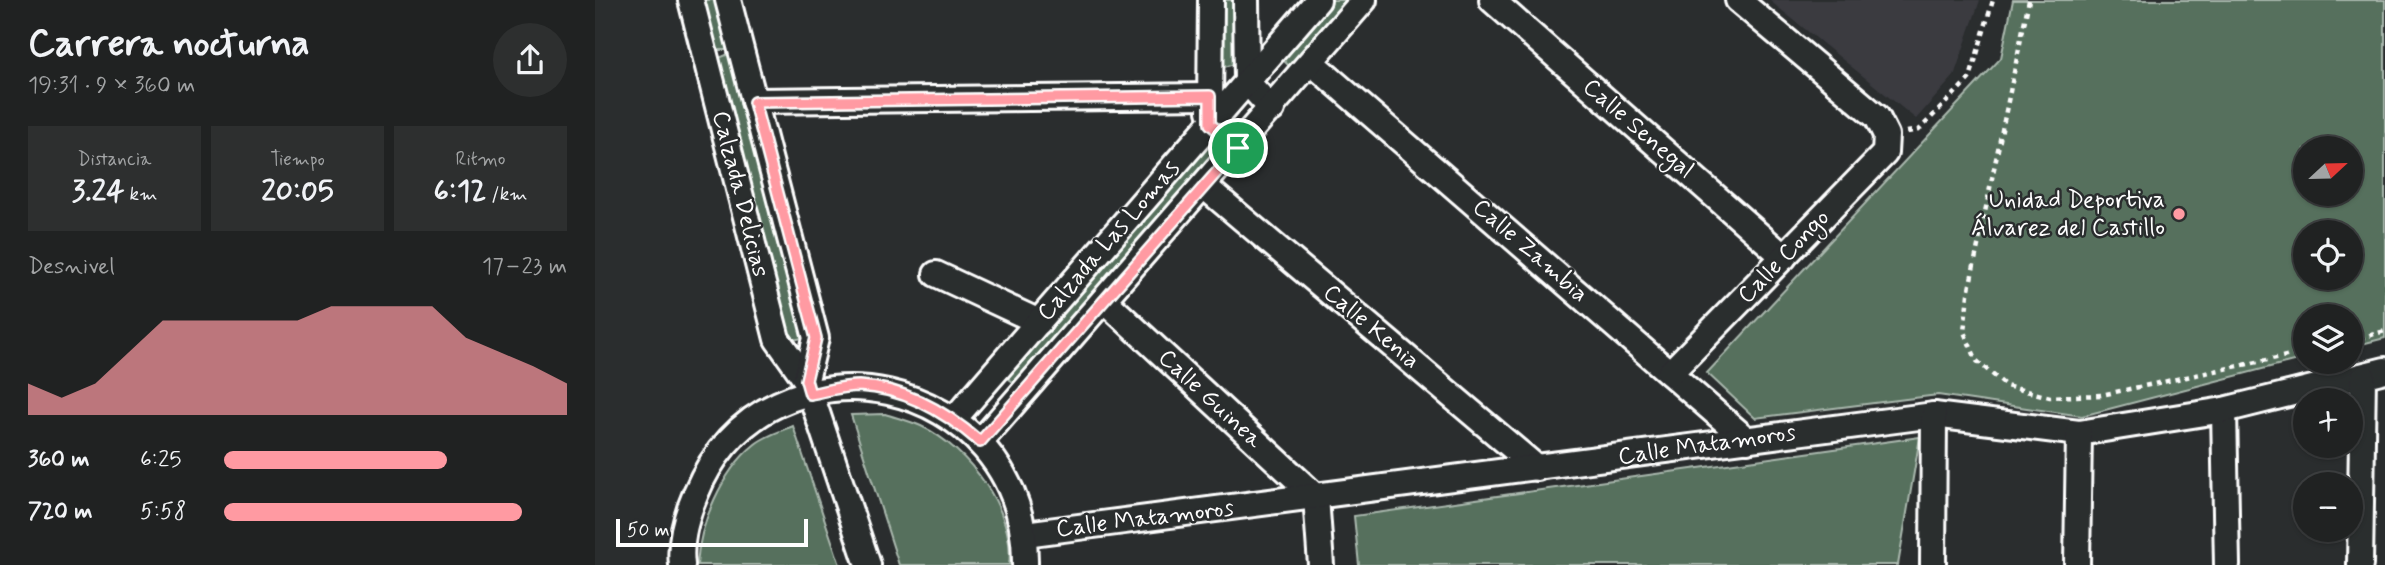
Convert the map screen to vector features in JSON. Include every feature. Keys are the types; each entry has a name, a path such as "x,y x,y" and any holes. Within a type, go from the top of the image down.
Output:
{"street":[{"name":"Calzada Delicias","path":"691,0 777,339 808,387 868,565"},
{"name":"Calzada Delicias","path":"728,0 816,338 808,387"},
{"path":"1211,0 1210,124 1238,148"},
{"path":"1246,0 1247,82 1272,108"},
{"name":"Calzada Las Lomas","path":"954,419 1318,0"},
{"name":"Calzada Las Lomas","path":"980,442 1364,0"},
{"name":"Calle Senegal","path":"1492,0 1784,257"},
{"path":"1738,0 1877,117 1886,135"},
{"path":"705,56 741,50"},
{"name":"Calle Zambia","path":"1312,63 1747,440"},
{"path":"754,102 1210,96"},
{"name":"Calle Congo","path":"1670,373 1885,153 1886,135"},
{"name":"Calle Kenia","path":"1204,186 1537,468"},
{"path":"936,274 1039,321"},
{"name":"Calle Guinea","path":"1104,300 1316,497"},
{"path":"2360,565 2374,373"},
{"name":"Calle Matamoros","path":"1025,534 1934,415 2079,433 2224,410 2374,373"},
{"path":"682,565 688,513 705,472 732,437 767,410 808,387 858,386 909,395 954,419 980,442 1010,484 1025,534 1025,565"},
{"path":"2224,410 2227,565"},
{"path":"1933,565 1934,415"},
{"path":"2077,565 2079,433"},
{"path":"1316,497 1321,565"}],"path":[{"path":"1886,135 1919,130 1970,78 1993,0"},
{"path":"2029,0 1968,293 1964,332 1977,361 2006,386 2050,397 2101,395 2293,355"},
{"path":"2363,337 2385,331"}],"shaded area":[{"path":"1769,0 1980,0 1954,76 1916,119"}],"green space":[{"path":"697,0 728,0 811,336 780,343 712,61 738,50 710,50"},
{"path":"1221,0 1239,0 1238,63 1221,68"},
{"path":"1325,0 1357,0 1295,72 1279,56"},
{"name":"Unidad Deportiva Álvarez del Castillo","path":"2013,0 2385,0 2385,338 2363,344 2363,304 2293,304 2293,361 2082,416 1938,395 1755,418 1707,373 2001,58"},
{"path":"1210,124 1232,143 1020,387 1002,374"},
{"path":"885,414 917,424 939,436 971,465 997,503 1005,524 1009,565 899,565 851,415"},
{"path":"793,426 840,565 697,565 707,516 732,469 758,442"},
{"path":"1920,437 1898,565 1359,565 1354,516"}],"place":[{"name":"Unidad Deportiva Álvarez del Castillo","path":"2179,214"}],"route":[{"path":"1210,96 1210,124 1238,148 980,442 954,419 909,395 858,386 810,394 806,380 816,338 754,102 1210,96"}]}
